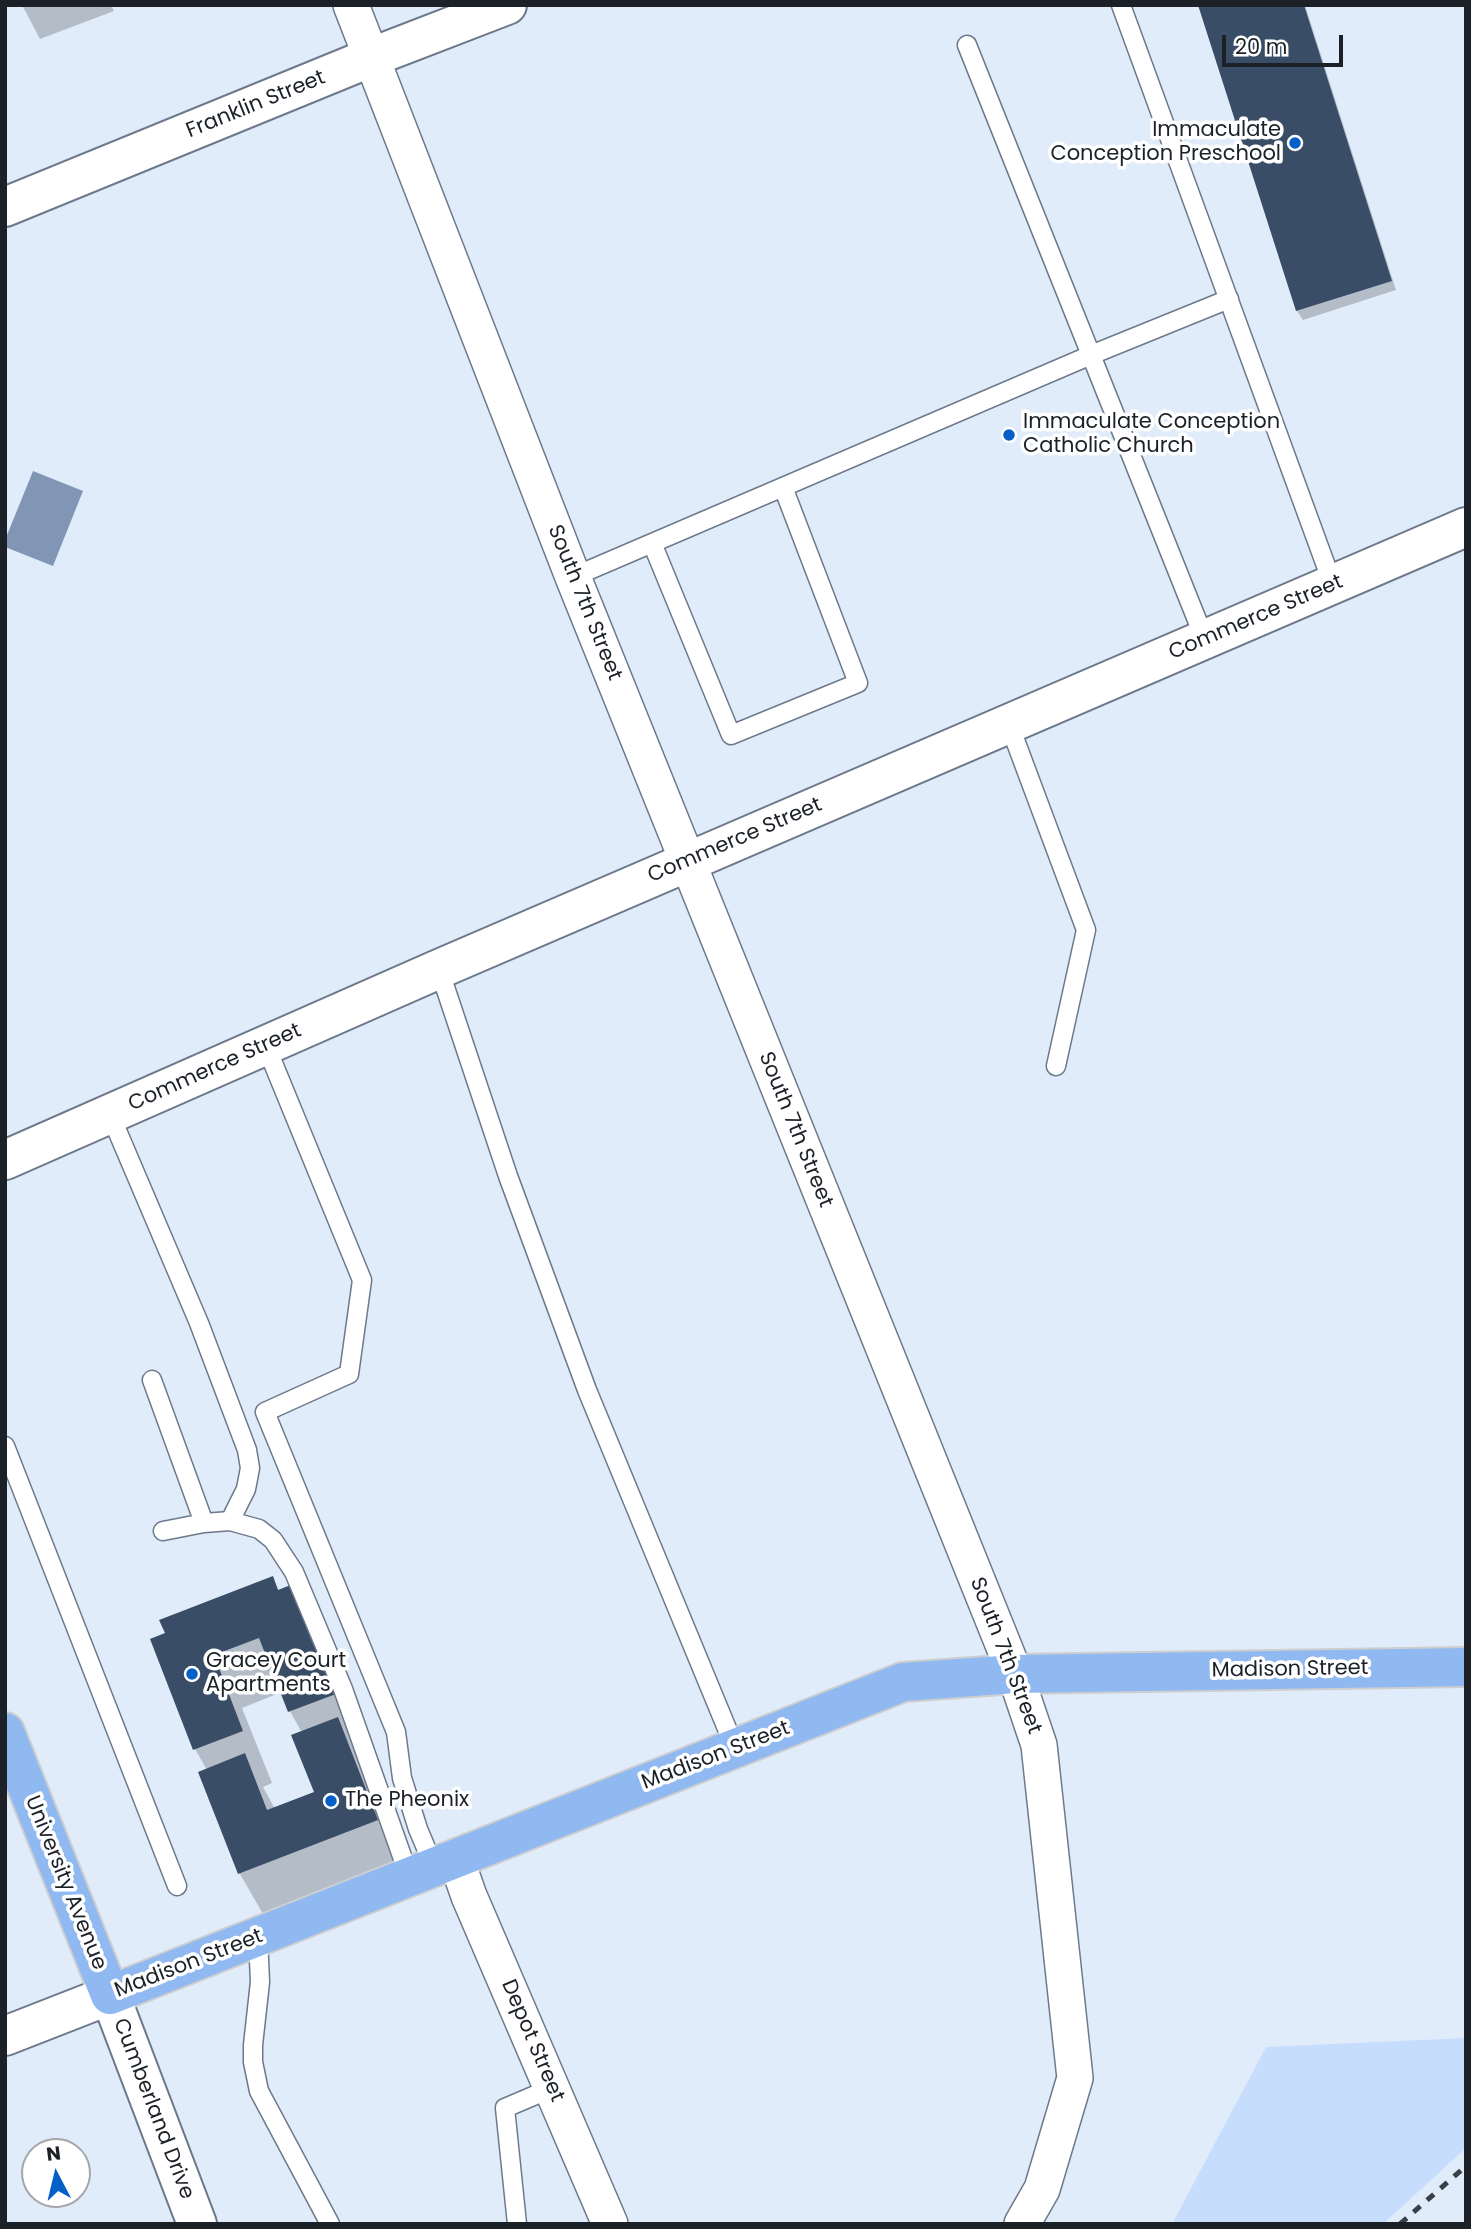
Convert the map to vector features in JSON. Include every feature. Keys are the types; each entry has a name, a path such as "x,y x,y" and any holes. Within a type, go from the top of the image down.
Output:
{"main road":[{"name":"Madison Street","path":"110,1995 903,1682 1015,1674 1466,1667"},
{"name":"University Avenue","path":"5,1732 110,1995"}],"street":[{"name":"South 7th Street","path":"351,5 573,577 1015,1674 1039,1745 1075,2078 1042,2189 1022,2224"},
{"name":"Franklin Street","path":"5,207 372,57 507,5"},
{"name":"Commerce Street","path":"5,1160 439,969 1466,527"},
{"name":"Depot Street","path":"433,1867 469,1896 610,2224"},
{"name":"Madison Street","path":"5,2036 110,1995"},
{"name":"Cumberland Drive","path":"110,1995 197,2224"}],"lane":[{"path":"1121,5 1334,584"},
{"path":"967,45 1205,640"},
{"path":"573,577 1091,355 1229,299"},
{"path":"652,543 731,735 858,683 783,486"},
{"path":"1009,724 1086,930 1056,1066"},
{"path":"439,969 508,1177 587,1390 735,1748"},
{"path":"266,1046 362,1280 349,1374 265,1412 396,1732 402,1778 433,1867"},
{"path":"110,1114 200,1323 247,1450 250,1468 246,1489 230,1521"},
{"path":"152,1380 204,1523"},
{"path":"5,1446 177,1886"},
{"path":"163,1531 230,1521 260,1529 273,1540 294,1572 343,1689 433,1867"},
{"path":"258,1937 260,1982 253,2062 259,2091 330,2224"},
{"path":"517,2224 505,2108 552,2088"}],"shaded area":[{"path":"33,471 83,491 53,566 5,547 5,540"},
{"path":"1466,2038 1466,2148 1383,2224 1172,2224 1266,2047"}],"building":[{"name":"Immaculate Conception Preschool","path":"1198,5 1304,5 1392,281 1296,311"},
{"name":"Gracey Court Apartments","path":"273,1576 278,1590 293,1584 336,1694 288,1712 259,1638 214,1655 243,1731 193,1750 150,1639 165,1633 159,1620"},
{"name":"The Pheonix","path":"338,1717 378,1820 238,1874 198,1772 245,1753 267,1810 314,1792 291,1735"}],"railway":[{"path":"1400,2224 1466,2166"}],"place":[{"name":"Immaculate Conception Preschool","path":"1295,143"},
{"name":"Immaculate Conception Catholic Church","path":"1009,435"},
{"name":"Gracey Court Apartments","path":"192,1674"},
{"name":"The Pheonix","path":"331,1801"}]}
